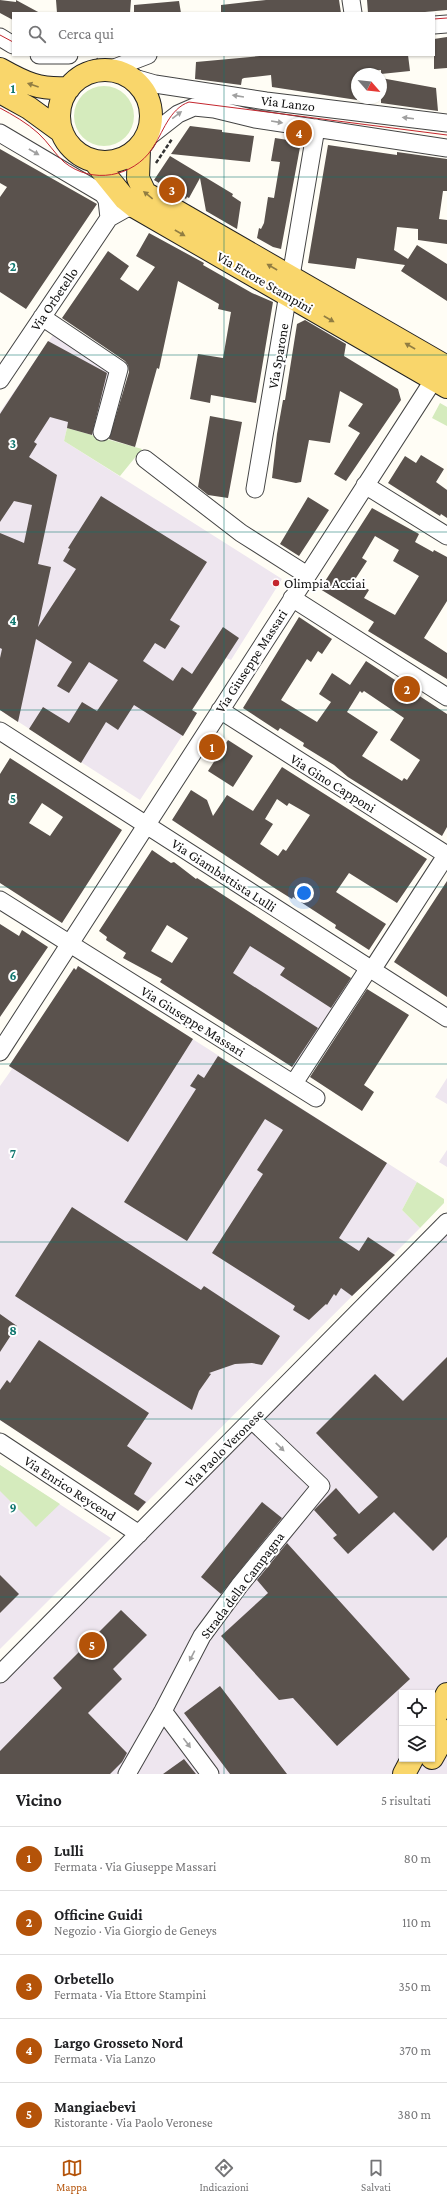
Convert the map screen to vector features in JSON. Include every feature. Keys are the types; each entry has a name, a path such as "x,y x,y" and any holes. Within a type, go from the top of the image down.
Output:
{"main road":[{"path":"0,69 28,84 39,88 69,88"},
{"path":"109,70 131,77 140,85 151,105 152,117 142,144 120,160 107,163 95,162 74,152 62,132 59,109 69,88 87,74 109,70"},
{"path":"0,92 10,103 62,132"},
{"name":"Via Ettore Stampini","path":"142,144 138,178 144,193 290,287"},
{"name":"Via Ettore Stampini","path":"95,162 125,199 134,207 290,287 444,372"},
{"path":"435,1718 447,1694"},
{"path":"435,1753 447,1731"},
{"path":"404,1774 410,1762"},
{"path":"423,1774 430,1762"}],"street":[{"path":"351,0 352,12"},
{"path":"435,25 447,24"},
{"path":"0,37 12,44"},
{"path":"109,70 145,56"},
{"name":"Via Lanzo","path":"131,77 155,84 266,101 447,123"},
{"name":"Via Lanzo","path":"142,144 178,114 194,106 316,128 447,148"},
{"name":"Via Sparone","path":"255,489 316,128"},
{"path":"0,133 95,188 107,200 108,218"},
{"name":"Via Orbetello","path":"0,380 108,218 124,209 134,207"},
{"path":"42,317 119,369 102,432"},
{"name":"Via Giuseppe Massari","path":"0,1052 365,486 444,372"},
{"path":"145,459 241,533 307,575"},
{"path":"365,486 447,536"},
{"path":"292,598 447,697"},
{"name":"Via Gino Capponi","path":"220,710 447,855"},
{"name":"Via Giambattista Lulli","path":"0,732 447,1018"},
{"path":"294,1083 447,855"},
{"path":"0,900 70,944"},
{"name":"Via Giuseppe Massari","path":"70,944 316,1098"},
{"name":"Via Paolo Veronese","path":"0,1674 447,1222"},
{"name":"Strada della Campagna","path":"127,1774 163,1712 202,1636 239,1586 320,1486 252,1420"},
{"name":"Via Enrico Reycend","path":"0,1442 139,1534"},
{"path":"163,1712 210,1774"}],"shaded area":[{"path":"55,332 112,369 94,435 67,428 64,441 282,579 231,660 226,658 192,710 197,713 140,800 0,710 0,412"},
{"path":"264,923 355,981 297,1070 160,982 188,938 225,962"},
{"path":"78,966 417,1182 402,1210 420,1228 138,1511 0,1420 0,1086 12,1069 9,1066 32,1031 33,1032 74,968 76,970"},
{"path":"447,1078 447,1104 435,1097"},
{"path":"447,1150 447,1167 439,1162"},
{"path":"447,1229 447,1774 0,1774 0,1679"},
{"path":"0,1465 111,1538 0,1649"}],"green space":[{"path":"104,86 121,91 129,99 134,116 129,133 121,141 104,146 87,141 79,133 74,116 79,99 87,91"},
{"path":"440,403 447,407 447,426 432,418"},
{"path":"67,428 142,449 120,476 64,441"},
{"path":"417,1182 444,1199 444,1203 420,1228 402,1210"},
{"path":"0,1465 60,1504 36,1527 0,1491"}],"building":[{"path":"0,0 16,2 16,0 38,12 12,12 12,19 0,13"},
{"path":"56,0 131,0 130,12 57,12"},
{"path":"266,0 339,0 341,12 221,12 221,5"},
{"path":"367,0 447,0 447,10 425,12 368,12"},
{"path":"179,1 181,12 134,12 134,5"},
{"path":"447,37 447,68 434,69 435,39"},
{"path":"260,56 408,56 410,71 387,73 387,68 351,68 351,99 272,87 271,75 244,78 242,79 241,85 195,79 196,62"},
{"path":"387,79 436,88 438,111 387,104"},
{"path":"190,126 254,136 250,162 171,154"},
{"path":"275,138 301,142 281,249 273,247 257,238 259,228 261,229 264,223 268,197 274,198 280,162 271,161"},
{"path":"328,145 397,155 397,152 447,159 447,191 443,191 439,219 447,220 447,244 418,240 418,229 397,227 394,250 408,259 417,245 447,264 447,301 401,271 405,265 357,258 355,269 308,263"},
{"path":"0,149 97,204 26,309 0,292 0,197 7,187 0,183"},
{"path":"170,156 233,194 232,196 241,202 237,229 206,211 200,178 189,198 187,197 186,199 154,180"},
{"path":"149,233 204,263 203,265 252,293 273,302 256,403 211,395 210,403 190,399 198,354 223,358 231,312 218,309 219,304 178,281 159,369 157,368 135,447 109,439 129,372 128,365 125,361 62,318 108,251 129,266 120,279 138,291 155,267 136,256"},
{"path":"305,320 346,344 344,356 398,389 401,400 346,481 334,474 360,433 348,426 363,404 340,391 330,443 309,440 301,482 296,483 272,478 277,434 283,400 285,400 297,324"},
{"path":"48,341 107,373 92,435 67,428 68,422 50,417 34,442 37,444 29,457 57,475 38,564 51,567 38,627 76,569 63,561 70,549 68,548 101,496 207,562 170,620 180,626 165,649 155,643 143,661 173,681 182,667 192,674 223,627 239,638 192,710 197,713 183,736 134,705 118,730 106,722 81,763 29,729 43,707 69,723 82,702 97,711 118,680 89,662 69,693 57,686 72,662 36,639 18,722 0,710 0,658 2,649 0,648 0,533 24,543 32,505 14,501 0,522 0,414"},
{"path":"210,416 242,422 228,498 208,495 198,487"},
{"path":"421,455 444,469 436,482 447,490 447,518 441,514 440,516 388,483 405,456 416,463"},
{"path":"308,497 329,510 299,556 280,544"},
{"path":"372,508 419,534 415,542 433,552 434,550 447,557 447,601 424,638 447,653 447,679 368,631 374,622 320,589","holes":["375,536 399,550 393,561 419,576 395,615 364,598 369,590 354,581 367,561 362,558"]},
{"path":"299,617 332,639 322,654 318,651 311,662 307,659 281,700 317,722 331,702 319,694 332,673 350,685 366,661 447,714 447,827 442,836 348,777 334,765 303,746 304,743 280,728 278,731 243,708","holes":["360,691 362,693 364,691 404,718 390,740 420,760 407,780 404,778 402,781 362,756 378,732 347,712"]},
{"path":"228,740 253,756 233,787 208,771"},
{"path":"10,758 122,830 62,923 0,883 0,774","holes":["42,803 63,817 50,836 29,823"]},
{"path":"282,767 427,859 397,903 349,873 336,892 386,924 369,950 335,928 336,925 293,897 292,899 276,889 172,820 191,790 207,800 213,816 227,795 253,811","holes":["277,799 287,806 289,803 310,815 286,851 283,849 278,856 260,844 273,824 265,819"]},
{"path":"152,850 171,863 174,862 196,879 197,878 351,978 331,1008 280,975 285,968 250,946 233,973 318,1028 292,1067 160,982 162,979 123,958 126,953 106,940 107,937 99,931","holes":["167,925 188,938 172,963 151,951"]},
{"path":"447,881 447,997 394,962"},
{"path":"0,924 19,936 22,930 48,947 0,1017"},
{"path":"78,966 193,1039 128,1142 9,1066 74,968 76,970"},
{"path":"367,989 409,1015 364,1085 374,1092 362,1111 310,1077"},
{"path":"218,1056 387,1163 339,1238 359,1251 368,1237 395,1255 352,1296 341,1288 336,1296 334,1294 327,1305 326,1304 309,1320 293,1310 295,1306 212,1253 263,1174 257,1170 283,1130 265,1119 187,1241 124,1202 196,1089 190,1086 198,1074 204,1078"},
{"path":"72,1207 201,1290 204,1286 280,1336 262,1365 252,1363 235,1364 209,1373 211,1374 199,1391 192,1410 15,1296"},
{"path":"0,1314 17,1326 0,1352"},
{"path":"39,1340 149,1413 127,1446 152,1463 134,1494 146,1502 138,1511 0,1420 0,1390 7,1380 10,1383"},
{"path":"447,1357 447,1537 433,1551 394,1512 348,1554 333,1538 337,1535 314,1510 336,1488 359,1514 378,1497 316,1433 375,1374 403,1401"},
{"path":"262,1502 282,1518 221,1594 201,1577"},
{"path":"287,1543 410,1679 337,1746 293,1698 279,1700 221,1636 268,1593 257,1580"},
{"path":"0,1575 19,1594 0,1613"},
{"path":"121,1610 147,1635 113,1669 122,1679 88,1713 127,1753 122,1762 110,1774 0,1774 0,1751 62,1688 53,1678"},
{"path":"220,1686 287,1774 230,1774 184,1713"},
{"path":"184,1759 196,1774 163,1774"}],"tram line":[{"path":"435,19 447,18"},
{"path":"0,35 12,41"},
{"path":"0,108 34,129 64,162 87,174 99,175 111,175 123,171 144,159 156,143 171,116 182,105 189,102 447,135"}],"place":[{"name":"Largo Grosseto Nord","path":"299,133"},
{"name":"Orbetello","path":"172,190"},
{"name":"Olimpia Acciai","path":"276,583"},
{"name":"Officine Guidi","path":"407,689"},
{"name":"Lulli","path":"212,747"},
{"name":"Mangiaebevi","path":"92,1645"}]}
